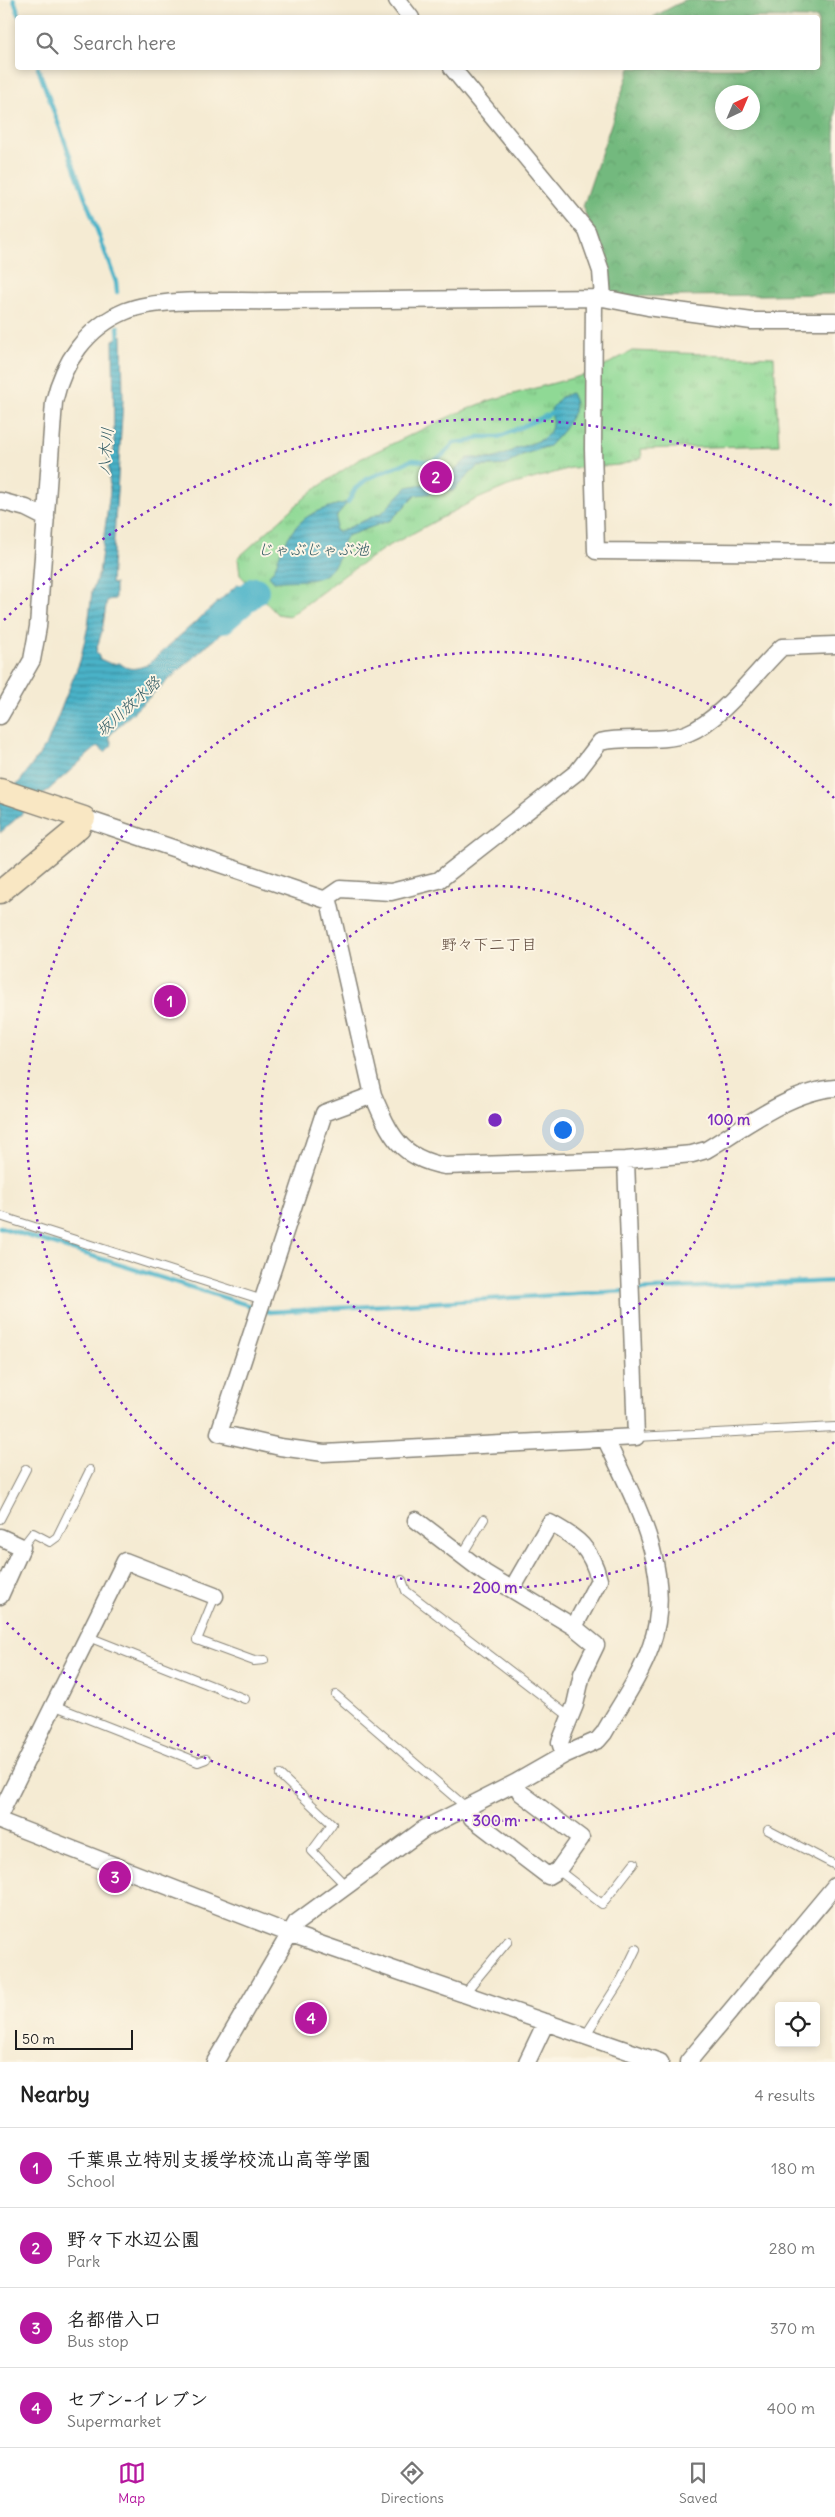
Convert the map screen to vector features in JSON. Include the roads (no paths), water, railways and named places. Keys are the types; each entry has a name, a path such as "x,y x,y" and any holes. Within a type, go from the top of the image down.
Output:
{"street":[{"path":"397,0 409,15"},
{"path":"454,70 587,231 601,271 598,298 593,449 596,551 835,553"},
{"path":"0,716 32,660 38,627 54,402 58,383 76,349 110,319 127,311 166,304 598,298 648,307 752,321 835,322"},
{"path":"0,501 26,508 46,518"},
{"path":"326,898 340,889 391,892 439,880 577,772 600,742 643,741 688,733 712,719 782,647 790,645 835,645"},
{"path":"0,790 326,898 329,901 373,1095 385,1123 399,1143 412,1156 429,1163 445,1166 626,1160 699,1152 793,1099 817,1089 835,1088"},
{"path":"0,892 79,826 78,816"},
{"path":"373,1095 324,1113 219,1433 262,1444 324,1453 636,1437 626,1160"},
{"path":"215,2062 296,1923 424,1829 515,1783 564,1755 598,1740 604,1733 643,1664 658,1616 657,1580 649,1540 637,1506 606,1440"},
{"path":"416,1520 462,1556 574,1627 596,1645 582,1674 570,1717 560,1742 564,1755"},
{"path":"512,1589 550,1523 574,1536 594,1560 599,1580 574,1627"},
{"path":"0,1537 22,1547 0,1596"},
{"path":"0,1814 86,1636 125,1561 215,1596"},
{"path":"466,1808 472,1818 548,1876 558,1870 581,1838 521,1793 515,1783"},
{"path":"0,1821 288,1934 660,2062"},
{"path":"688,2062 835,1886"},
{"path":"527,2062 546,2022"}],"lane":[{"path":"0,1216 264,1300"},
{"path":"636,1437 835,1427"},
{"path":"0,1519 26,1469"},
{"path":"22,1547 33,1534 50,1542 57,1537 90,1470"},
{"path":"462,1556 484,1518"},
{"path":"402,1580 406,1591 570,1717"},
{"path":"215,1596 197,1640 254,1661 264,1660"},
{"path":"86,1636 245,1699"},
{"path":"336,1695 466,1808"},
{"path":"53,1705 198,1762 206,1759"},
{"path":"280,1775 332,1824 312,1851 346,1886"},
{"path":"768,1830 835,1865"},
{"path":"558,1870 602,1904 634,1863"},
{"path":"464,1994 508,1941"},
{"path":"585,2036 622,1978 636,1949"}],"water":[{"path":"122,335 123,401 111,583 115,584 115,599 107,600 102,631 96,651 100,659 111,664 120,663 129,668 147,665 238,584 257,603 182,668 109,736 112,745 105,752 98,746 0,833 0,801 21,780 47,744 80,661 88,626 92,591 99,573 110,491 108,459 114,451 113,340"},
{"name":"じゃぶじゃぶ池","path":"571,393 575,402 574,412 561,433 549,446 522,455 506,465 477,467 453,491 416,495 391,520 347,536 343,541 337,561 325,575 309,580 274,582 269,575 275,567 287,539 300,522 315,512 348,502 337,515 335,531 339,532 383,512 407,487 444,480 468,458 495,458 535,442 546,436 550,431 552,426 551,409 561,397"}],"waterway":[{"name":"八木川","path":"14,0 19,15"},
{"name":"八木川","path":"39,70 116,282 117,292"},
{"name":"八木川","path":"118,327 119,343"},
{"path":"348,502 355,489 367,479 412,460 432,462 442,456 454,443 472,441 479,437 499,437 552,413"},
{"name":"坂川放水路","path":"222,620 255,591"},
{"path":"0,1227 270,1312 626,1291"},
{"path":"634,1290 835,1281"}],"place":[{"name":"野々下水辺公園","path":"436,477"},
{"name":"千葉県立特別支援学校流山高等学園","path":"170,1001"},
{"name":"名都借入口","path":"115,1877"},
{"name":"セブン-イレブン","path":"311,2018"}],"district":[{"name":"野々下二丁目","path":"489,944"}]}
